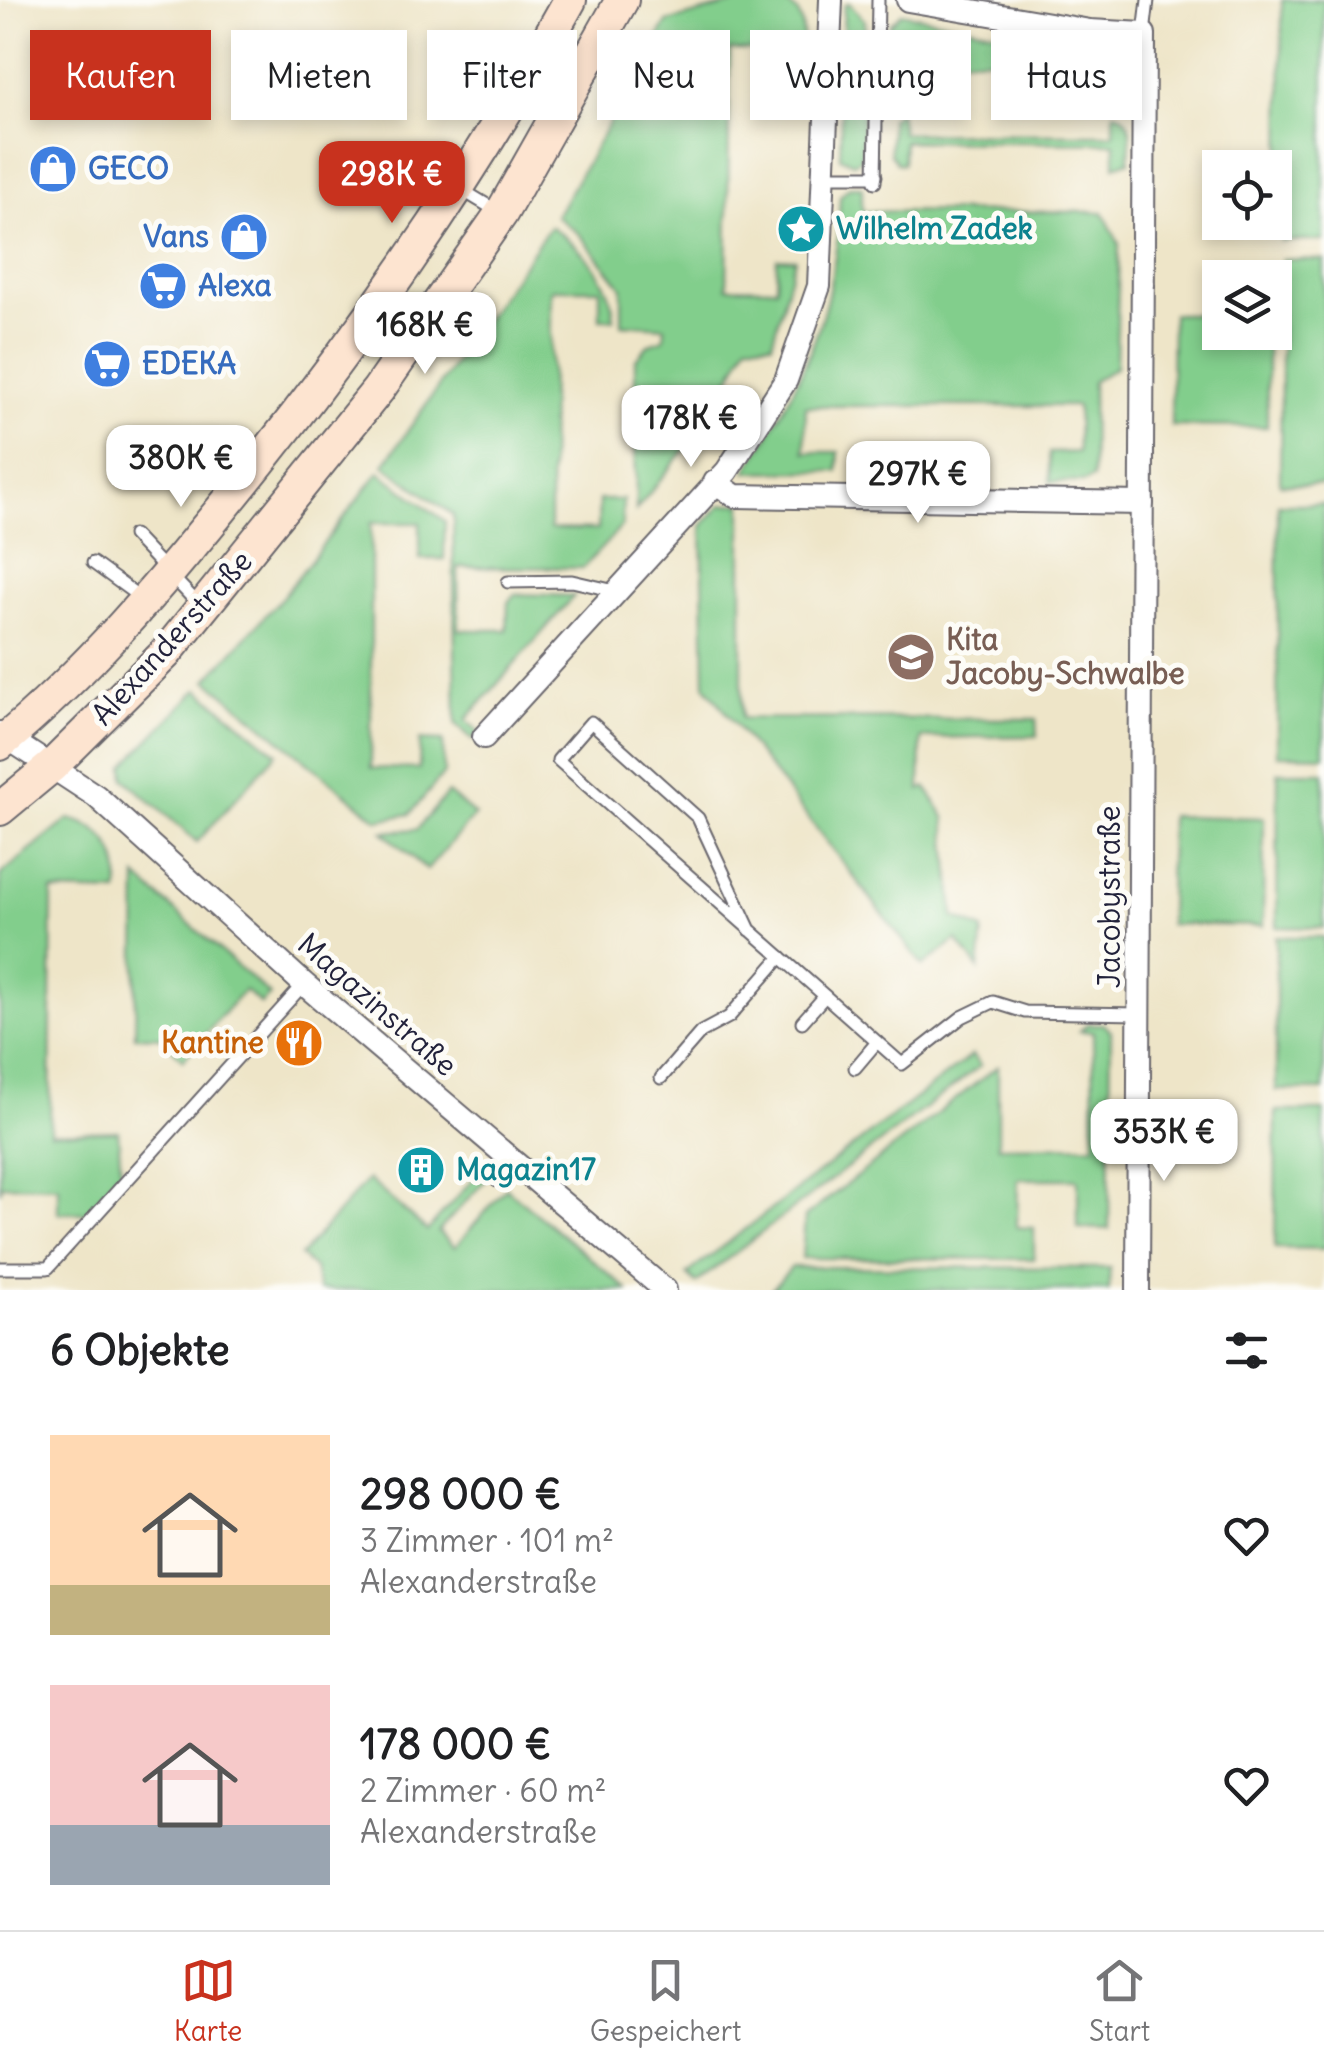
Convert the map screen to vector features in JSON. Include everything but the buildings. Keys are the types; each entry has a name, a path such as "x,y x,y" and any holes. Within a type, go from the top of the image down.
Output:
{"main road":[{"name":"Alexanderstraße","path":"553,30 570,0"},
{"name":"Alexanderstraße","path":"577,82 622,0"},
{"name":"Alexanderstraße","path":"2,739 144,601 275,444 378,302 501,120"},
{"name":"Alexanderstraße","path":"0,809 124,697 290,503 422,328 501,214 556,120"}],"street":[{"path":"484,737 715,482 786,380 806,333 819,286 827,176 831,0"},
{"path":"908,0 1090,31 1144,34"},
{"name":"Jacobystraße","path":"1138,1290 1144,34"},
{"path":"715,482 735,496 1142,504"},
{"name":"Magazinstraße","path":"2,739 88,790 304,984 664,1290"}],"lane":[{"path":"827,176 876,179 878,0"},
{"path":"1144,34 1148,0"},
{"path":"412,160 501,214"},
{"path":"378,302 422,328"},
{"path":"133,535 166,575 203,609"},
{"path":"93,563 144,601"},
{"path":"508,582 572,581 614,591"},
{"path":"750,930 698,818 591,722 558,760 750,930 902,1064 962,1018 993,1002 1024,1012 1139,1014"},
{"path":"661,1078 701,1032 729,1017 781,957"},
{"path":"0,1268 48,1268 304,984"},
{"path":"802,1022 825,996"},
{"path":"855,1068 877,1042"},
{"path":"497,1181 514,1162"}],"green space":[{"path":"749,0 767,1 790,6 797,12 803,30 750,30 750,50 730,50 730,30 662,30 667,22"},
{"path":"1282,0 1324,0 1324,241 1281,241 1292,240 1292,150 1281,150"},
{"path":"849,3 865,21 865,30 843,30 844,6"},
{"path":"901,13 991,31 991,59 971,59 971,30 890,30 890,24"},
{"path":"611,120 729,120 727,287 776,288 777,258 795,259 772,343 748,343 708,421 636,510 635,360 649,344 664,339 665,327 622,324 622,287 579,234 556,216"},
{"path":"841,120 862,120 861,159 853,163 840,157"},
{"path":"890,120 900,120 902,133 1114,134 1114,120 1126,120 1129,125 1129,161 1115,166 1115,143 904,141 903,164 890,154"},
{"path":"849,187 862,187 862,211 1103,212 1119,244 1116,367 1092,382 1093,478 1084,482 1050,482 1049,453 1078,452 1077,406 806,406 805,452 839,452 838,471 746,472 785,405 814,342 832,274 840,196"},
{"path":"550,226 593,266 608,291 614,319 600,319 600,289 551,289 550,529 598,530 599,500 623,500 622,526 583,568 458,567 459,630 507,630 508,602 516,594 574,596 466,720 479,732 473,740 456,724 453,515 384,465"},
{"path":"1282,259 1324,260 1324,485 1280,484 1281,350 1292,350 1292,260"},
{"path":"1172,314 1202,314 1202,350 1267,350 1267,427 1171,426"},
{"path":"379,472 445,521 444,559 420,559 420,523 371,523 371,768 419,769 420,740 443,741 444,773 410,814 378,820 207,680 284,595"},
{"path":"742,503 742,718 1036,719 1037,736 921,738 920,790 926,787 945,817 954,917 983,930 979,969 957,940 923,966 705,685 702,526 721,505"},
{"path":"1278,504 1324,504 1324,756 1277,755"},
{"path":"198,689 277,753 197,842 125,779 124,766"},
{"path":"1278,772 1324,772 1324,928 1277,927"},
{"path":"448,793 475,815 427,870 383,832 417,829"},
{"path":"1170,816 1264,818 1263,926 1169,924"},
{"path":"69,819 93,829 110,845 119,880 118,893 52,891 50,1133 118,1131 121,1172 87,1213 58,1213 58,1186 1,1185 0,1192 0,875"},
{"path":"137,877 270,995 261,1004 244,990 183,1060 161,1037 135,1036"},
{"path":"1276,937 1324,937 1324,1090 1276,1090"},
{"path":"1087,1024 1103,1024 1111,1031 1109,1229 1078,1228 1078,1179 1018,1179 1017,1227 1034,1228 1034,1259 802,1258 805,1217 998,1066 998,1146 1094,1145 1093,1032 1080,1031"},
{"path":"972,1055 980,1066 696,1283 687,1274"},
{"path":"1276,1111 1324,1111 1324,1249 1275,1248"},
{"path":"482,1169 490,1175 438,1232 455,1247 506,1188 628,1290 319,1290 314,1268 300,1256 368,1179 427,1231"},
{"path":"792,1267 1110,1268 1109,1290 771,1290"}],"place":[{"name":"GECO","path":"53,169"},
{"name":"Wilhelm Zadek","path":"801,229"},
{"name":"Vans","path":"244,237"},
{"name":"Alexa","path":"163,286"},
{"name":"EDEKA","path":"107,364"},
{"name":"Kita Jacoby-Schwalbe","path":"911,657"},
{"name":"Kantine","path":"299,1043"},
{"name":"Magazin17","path":"421,1170"}]}
